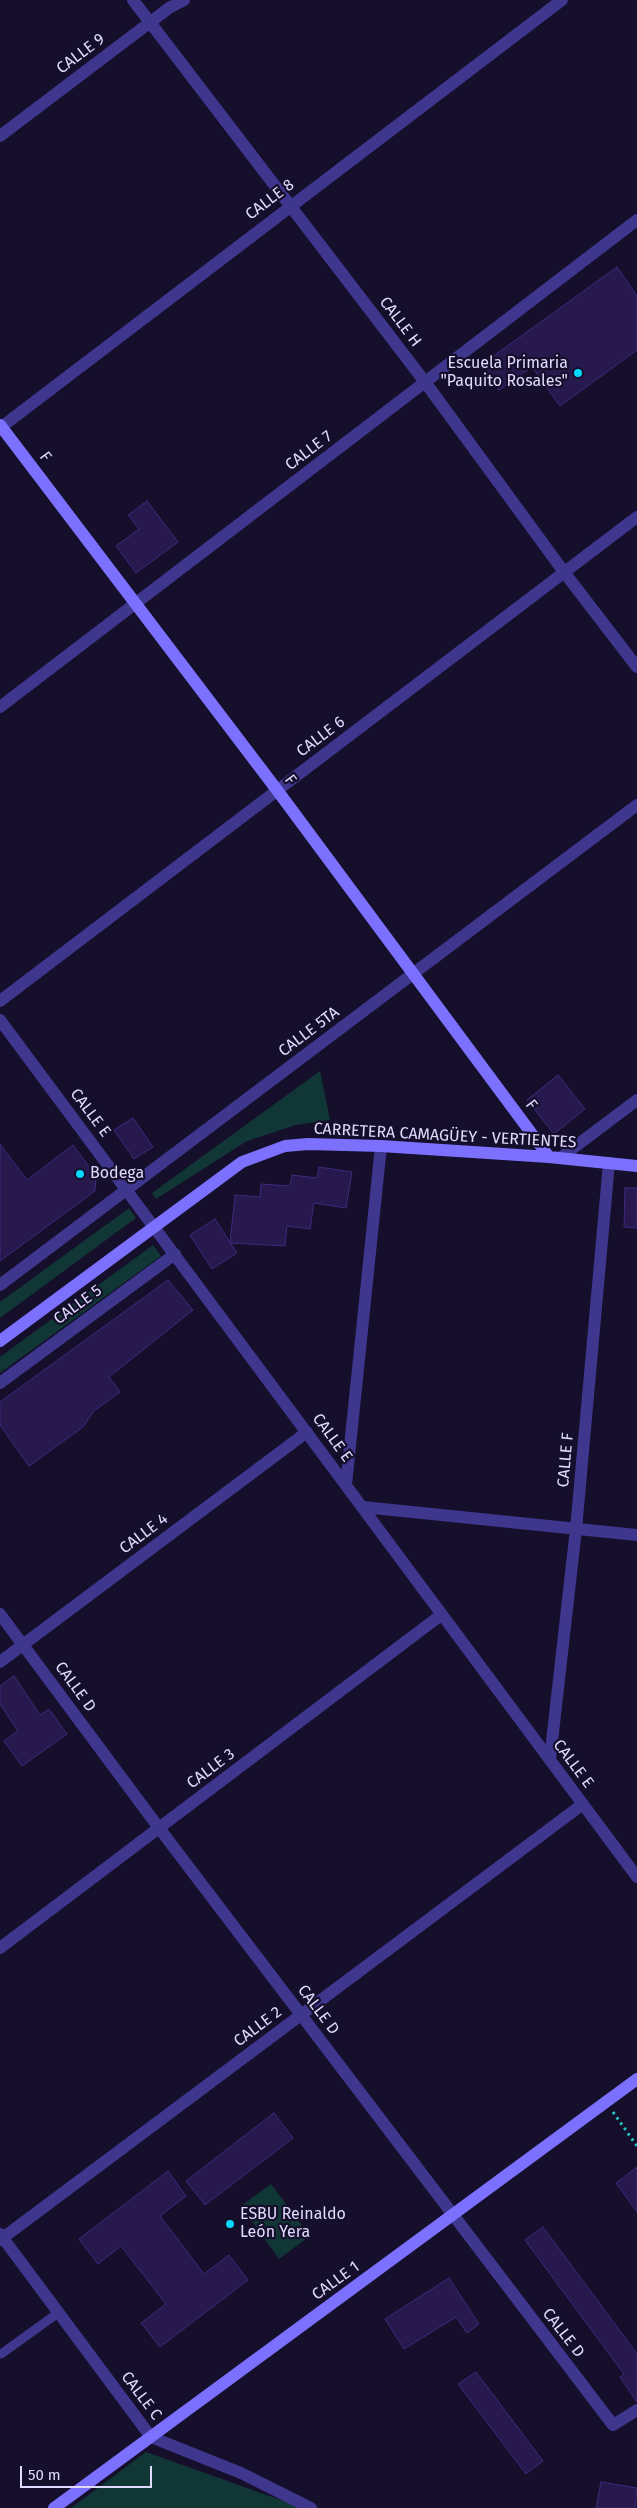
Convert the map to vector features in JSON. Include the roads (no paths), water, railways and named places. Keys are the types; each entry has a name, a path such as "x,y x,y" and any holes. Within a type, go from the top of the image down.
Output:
{"street":[{"name":"CALLE H","path":"133,0 425,382 564,572 637,667"},
{"name":"CALLE 9","path":"0,136 150,22 184,0"},
{"name":"CALLE 8","path":"1,427 290,205 562,0"},
{"name":"CALLE 7","path":"0,707 637,220"},
{"name":"F","path":"1,427 277,790 413,974 555,1158"},
{"name":"CALLE 6","path":"0,1001 637,517"},
{"name":"CALLE 5TA","path":"0,1285 637,805"},
{"name":"CALLE E","path":"0,1020 176,1254 441,1615 637,1877"},
{"path":"555,1158 637,1100"},
{"name":"CARRETERA CAMAGÜEY - VERTIENTES","path":"154,1226 242,1162 285,1146 308,1144 381,1146 555,1158 637,1166"},
{"path":"346,1485 381,1146"},
{"name":"CALLE F","path":"550,1759 576,1529 609,1164"},
{"name":"CALLE 5","path":"0,1340 154,1226"},
{"name":"CALLE 5","path":"0,1383 176,1254"},
{"name":"CALLE 4","path":"0,1662 307,1432"},
{"path":"363,1507 637,1535"},
{"name":"CALLE D","path":"0,1614 452,2216 613,2425 637,2410"},
{"name":"CALLE 3","path":"0,1948 441,1615"},
{"name":"CALLE 2","path":"1,2237 583,1804"},
{"name":"CALLE 1","path":"54,2508 637,2079"},
{"name":"CALLE C","path":"1,2237 151,2437 241,2473 311,2508"}],"lane":[{"path":"1,2354 58,2312"}],"place":[{"name":"Escuela Primaria \"Paquito Rosales\"","path":"578,373"},
{"name":"Bodega","path":"80,1174"},
{"name":"ESBU Reinaldo León Yera","path":"230,2224"}]}
